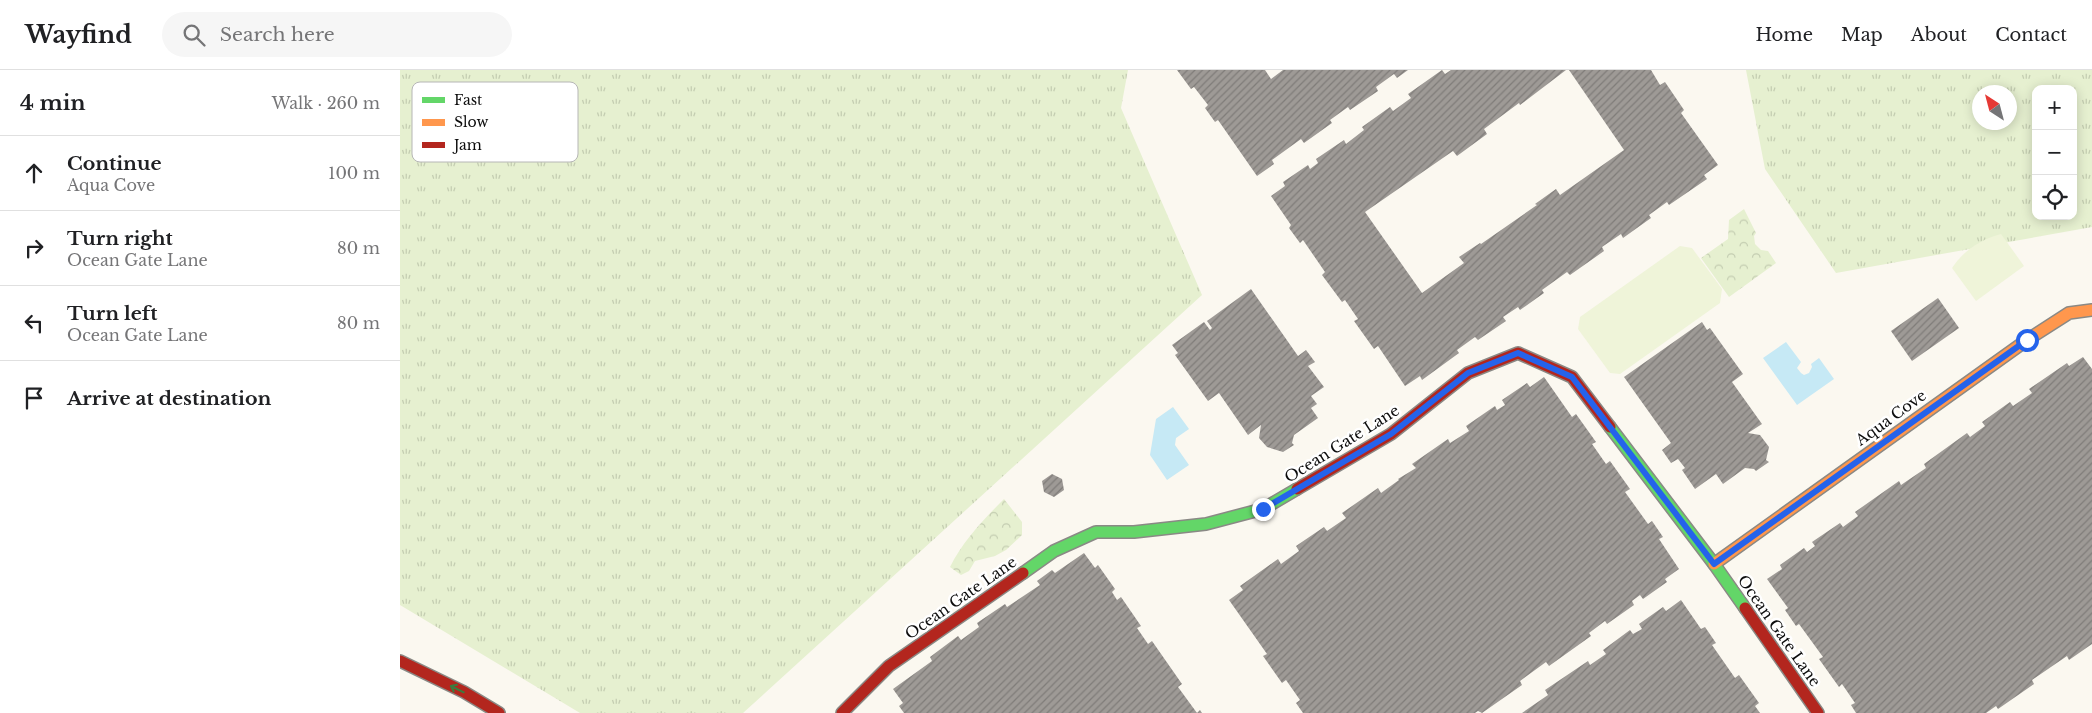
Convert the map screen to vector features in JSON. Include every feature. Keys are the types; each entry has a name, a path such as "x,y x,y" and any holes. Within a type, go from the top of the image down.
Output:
{"street":[{"name":"Aqua Cove","path":"1714,564 2027,340 2069,313 2092,310"},
{"name":"Ocean Gate Lane","path":"842,713 889,666 1054,551 1096,532 1134,532 1206,524 1263,509 1391,434 1468,373 1518,353 1572,377 1714,564 1818,713"},
{"path":"400,661 464,692 499,713"}],"green space":[{"path":"400,70 1128,70 1121,108 1202,295 743,713 580,713 400,605"},
{"path":"1746,70 2092,70 2092,227 1836,273 1765,169"},
{"path":"1744,209 1756,233 1754,236 1755,244 1761,250 1768,251 1776,263 1729,297 1701,258 1728,239 1729,220"},
{"path":"2001,234 2024,266 1976,301 1952,268 1973,246"},
{"path":"1680,246 1692,248 1722,289 1720,303 1620,374 1610,373 1578,329 1580,317"},
{"path":"1004,499 1022,522 1022,535 1006,550 995,556 975,561 969,571 961,575 950,567 955,557 974,531"}],"water":[{"path":"1786,342 1801,362 1797,368 1801,373 1804,375 1809,373 1812,367 1811,364 1819,358 1834,379 1797,405 1763,358"},
{"path":"1173,407 1189,429 1176,438 1175,445 1189,465 1167,480 1150,455 1156,419"}],"building":[{"path":"1177,70 1265,70 1271,79 1283,70 1408,70 1397,78 1394,74 1376,87 1378,91 1350,110 1348,107 1330,120 1332,123 1304,143 1301,139 1272,160 1274,164 1257,176 1218,120 1215,122 1205,108 1208,105 1194,87 1191,89"},
{"path":"1442,70 1445,74 1451,70 1566,70 1520,105 1519,103 1484,129 1487,134 1457,156 1453,151 1365,212 1422,293 1464,263 1459,257 1537,205 1535,204 1556,189 1560,195 1624,150 1569,70 1651,70 1660,85 1665,82 1684,110 1681,113 1718,165 1704,175 1707,179 1669,205 1667,202 1649,215 1651,218 1623,238 1621,234 1602,247 1604,251 1570,275 1567,272 1542,290 1544,293 1520,310 1518,307 1503,317 1506,321 1478,340 1475,337 1457,350 1459,353 1422,380 1420,376 1405,386 1378,346 1374,349 1354,321 1358,319 1345,300 1342,302 1322,275 1325,272 1303,240 1300,243 1289,228 1291,225 1271,196 1285,186 1283,182 1308,165 1310,169 1318,163 1316,159 1344,140 1346,144 1364,130 1362,127 1390,107 1393,111 1411,98 1408,94"},
{"path":"1251,289 1298,356 1306,350 1315,362 1308,366 1324,387 1311,396 1317,404 1311,408 1318,418 1294,435 1292,443 1294,445 1283,452 1267,447 1259,438 1261,425 1248,435 1219,393 1208,401 1175,355 1178,353 1172,345 1204,322 1210,330 1212,328 1207,321"},
{"path":"1938,298 1959,328 1912,361 1891,331"},
{"path":"1702,322 1707,330 1710,328 1743,374 1732,382 1762,424 1748,433 1760,435 1769,447 1766,460 1769,462 1756,471 1745,468 1723,484 1716,474 1695,489 1682,470 1685,468 1678,459 1671,463 1662,450 1671,443 1624,377"},
{"path":"2083,357 2092,369 2092,644 2069,660 2067,656 2032,680 2034,684 1998,709 1996,706 1986,713 1856,713 1851,705 1855,703 1842,684 1839,687 1819,659 1823,657 1799,624 1796,626 1785,610 1788,608 1767,579 1782,569 1780,565 1804,548 1807,552 1815,546 1812,542 1840,523 1843,527 1858,516 1855,512 1899,481 1901,485 1926,468 1924,464 1967,433 1970,437 1985,426 1982,422 2010,402 2013,406 2032,393 2029,389 2067,363 2069,366"},
{"path":"1544,377 1572,417 1576,414 1596,442 1592,444 1606,464 1610,461 1630,489 1625,492 1648,524 1652,521 1663,537 1659,539 1679,569 1665,579 1667,582 1643,599 1640,595 1632,601 1634,605 1607,624 1605,621 1589,633 1591,636 1549,666 1546,662 1520,681 1522,685 1482,713 1478,711 1475,713 1303,713 1296,703 1300,700 1286,680 1282,683 1263,656 1267,654 1229,600 1243,590 1240,586 1278,559 1281,564 1299,551 1296,546 1324,527 1327,531 1346,518 1342,513 1378,488 1381,493 1398,479 1416,468 1412,464 1448,439 1450,443 1469,431 1466,426 1495,406 1497,410 1505,405 1502,400 1527,383 1530,387"},
{"path":"1052,474 1062,479 1064,490 1054,497 1044,492 1042,481"},
{"path":"1084,553 1095,568 1098,565 1115,589 1112,592 1117,600 1121,597 1141,626 1137,628 1148,644 1152,641 1182,684 1178,687 1197,713 904,713 899,706 903,703 893,689 932,661 930,657 958,636 961,640 979,627 977,623 1005,604 1007,607 1040,585 1037,581 1052,570 1055,573"},
{"path":"1681,600 1701,629 1705,627 1716,643 1712,645 1735,678 1739,675 1759,703 1755,706 1760,713 1522,713 1548,695 1545,690 1588,661 1590,665 1606,654 1603,650 1630,630 1633,634 1642,629 1639,624 1663,607 1666,611"}],"traffic: fast":[{"path":"1610,427 1745,608"},
{"path":"1023,573 1054,551 1096,532 1134,532 1206,524 1263,509 1297,489"}],"traffic: slow":[{"path":"1714,564 2027,340 2069,313 2092,310"}],"traffic: jam":[{"path":"1297,489 1391,434 1468,373 1518,353 1572,377 1610,427"},
{"path":"842,713 889,666 1023,573"},
{"path":"1745,608 1818,713"},
{"path":"400,661 464,692 499,713"}],"route":[{"path":"1263,509 1391,434 1468,373 1518,353 1572,377 1714,564 2027,340"}]}
